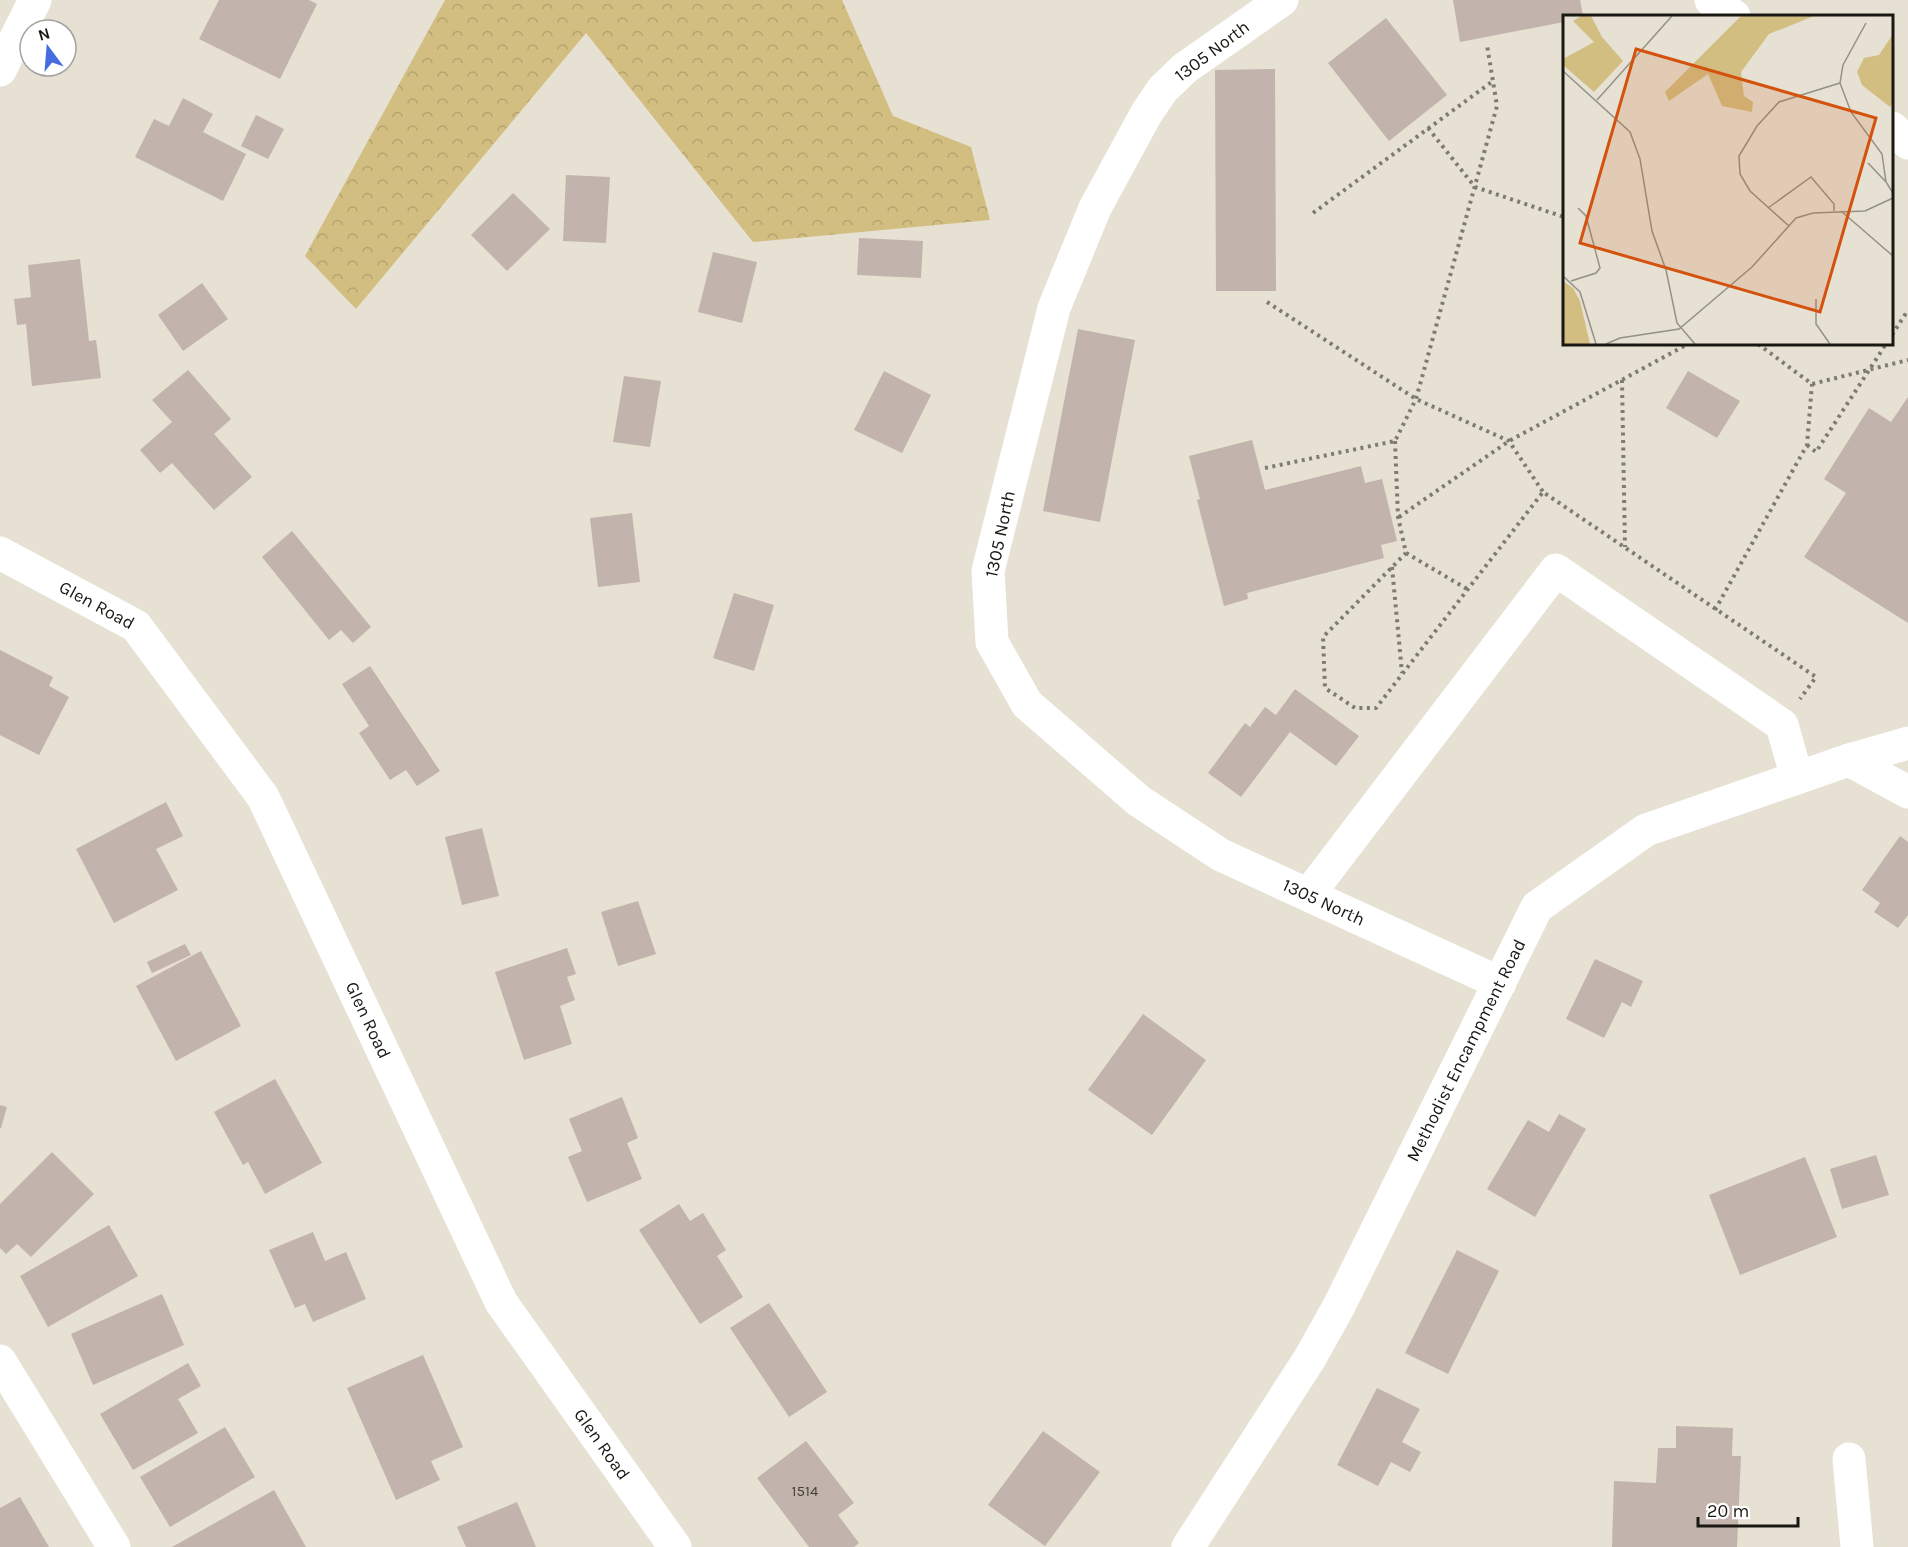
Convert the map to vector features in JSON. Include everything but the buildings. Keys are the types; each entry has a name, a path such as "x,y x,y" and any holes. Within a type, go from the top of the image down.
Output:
{"street":[{"path":"0,70 35,0"},
{"name":"1305 North","path":"1282,0 1185,68 1163,89 1146,114 1095,208 1054,308 988,571 992,642 1027,704 1139,801 1221,855 1500,983"},
{"path":"1711,0 1733,15"},
{"path":"1893,129 1908,143"},
{"name":"Glen Road","path":"0,553 136,626 263,796 501,1302 675,1547"},
{"path":"1309,894 1556,570 1782,724 1797,778"},
{"name":"Methodist Encampment Road","path":"1188,1547 1310,1358 1339,1306 1537,907 1646,830 1849,760 1908,743"},
{"path":"1849,760 1908,792"},
{"path":"0,1361 114,1547"},
{"path":"1850,1459 1857,1547"}],"path":[{"path":"1467,589 1406,553 1398,517 1395,441 1416,399 1497,106 1487,45"},
{"path":"1313,213 1493,81"},
{"path":"1428,128 1475,187 1563,217"},
{"path":"1268,302 1416,399 1509,441 1543,492"},
{"path":"1893,333 1908,310"},
{"path":"1398,517 1509,441 1686,345"},
{"path":"1759,345 1812,384"},
{"path":"1807,446 1816,452 1885,345"},
{"path":"1812,384 1908,360"},
{"path":"1622,380 1625,548"},
{"path":"1715,610 1807,446 1812,384"},
{"path":"1265,468 1395,441"},
{"path":"1376,708 1355,708 1325,688 1323,637 1406,553"},
{"path":"1392,567 1402,674"}],"green space":[{"path":"445,0 842,0 893,116 971,147 990,220 753,242 586,33 356,309 305,256"}]}
